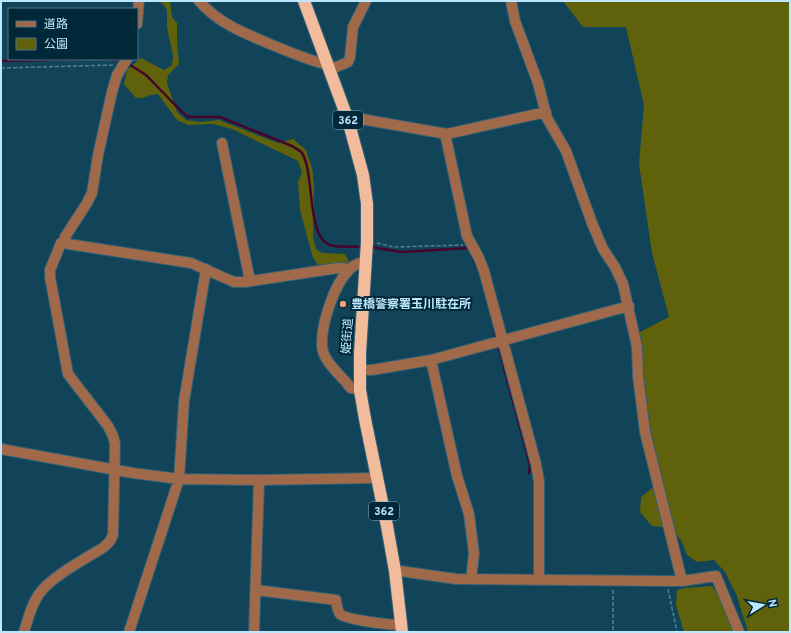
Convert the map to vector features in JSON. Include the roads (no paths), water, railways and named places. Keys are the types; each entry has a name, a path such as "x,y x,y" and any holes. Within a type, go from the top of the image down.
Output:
{"highway":[{"name":"姫街道","path":"304,1 348,120 357,147 363,174 367,204 367,250 359,370 360,390 395,571 402,629"}],"street":[{"path":"138,12 139,1"},
{"path":"199,1 213,15 227,24 293,54 334,68 348,62 350,57 353,27 366,1"},
{"path":"511,1 520,36 538,83 547,118 566,151 603,248 624,284 637,347 638,376 645,432 682,581"},
{"path":"24,632 39,594 53,580 110,541 113,535 116,470 115,444 108,426 68,374 50,270 61,243 65,241 65,237 92,193 98,155 116,75 123,64"},
{"path":"348,120 361,119 447,134 546,112"},
{"path":"447,134 446,138 467,236 484,271 499,341 536,464 539,481 539,580"},
{"path":"222,143 250,282"},
{"path":"65,241 68,244 191,263 234,282 250,282 338,268 350,269"},
{"path":"360,390 351,388 328,362 322,346 324,325 330,304 338,286 350,269 358,263 367,250"},
{"path":"129,632 179,479 184,401 206,269"},
{"path":"359,370 372,370 431,360 629,306"},
{"path":"431,360 457,476 469,514 473,534 474,554 471,579"},
{"path":"1,449 116,470 179,479 259,480 377,478"},
{"path":"254,632 259,480"},
{"path":"395,571 456,579 682,581 716,576 739,632"},
{"path":"256,590 336,600 337,610 341,616 402,629"}],"waterway":[{"path":"1,61 42,60"},
{"path":"119,60 123,61"},
{"path":"127,63 146,75 188,117 220,117 292,146 300,151 306,162 314,218 317,230 322,240 333,246 364,247"},
{"path":"371,247 401,252 469,248 477,267"},
{"path":"494,328 497,340"},
{"path":"498,345 530,465 529,473"}],"place":[{"name":"豊橋警察署玉川駐在所","path":"343,304"}]}
